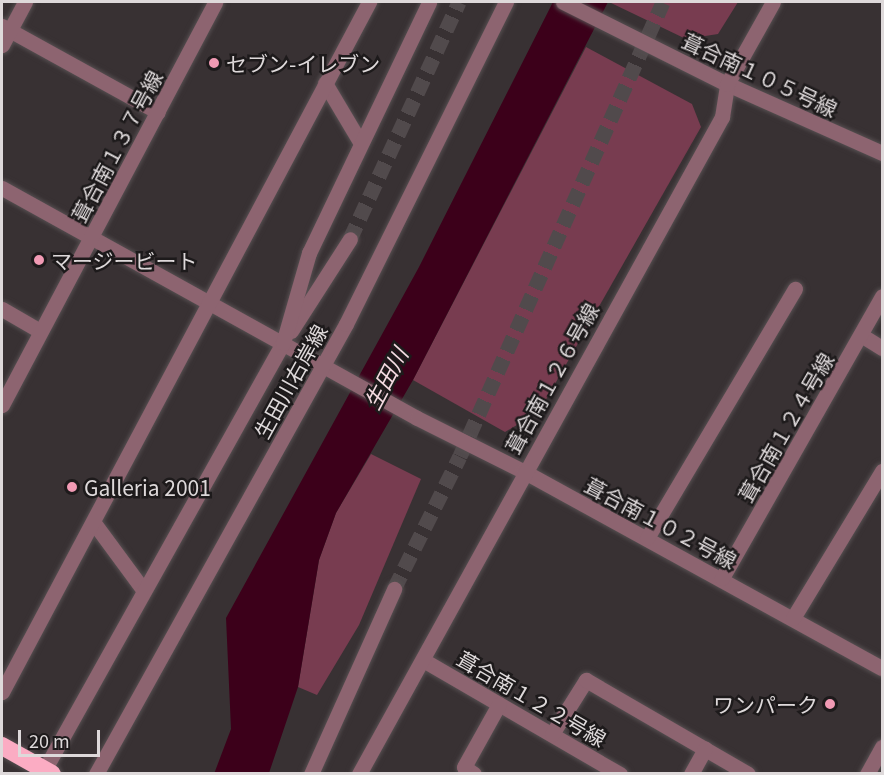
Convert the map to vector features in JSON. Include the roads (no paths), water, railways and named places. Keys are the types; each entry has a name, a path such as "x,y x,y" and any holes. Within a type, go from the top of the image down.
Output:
{"highway":[{"path":"2,746 46,772"}],"street":[{"path":"2,45 5,28 25,2"},
{"name":"葺合南１３７号線","path":"2,405 215,2"},
{"path":"2,692 212,302 369,2"},
{"name":"生田川右岸線","path":"46,772 142,588 283,343 309,253 360,142 429,2"},
{"name":"生田川右岸線","path":"96,774 322,365 506,2"},
{"name":"葺合南１０５号線","path":"563,2 727,84 882,153"},
{"name":"葺合南１２６号線","path":"359,774 423,660 523,471 722,117 727,84 773,2"},
{"path":"5,28 158,112"},
{"path":"326,83 360,142"},
{"name":"葺合南１０２号線","path":"2,188 212,302 417,418 523,471 722,578 882,668"},
{"path":"283,343 350,239"},
{"path":"647,538 795,289"},
{"name":"葺合南１２４号線","path":"722,578 882,296"},
{"path":"2,309 40,331"},
{"path":"861,335 882,348"},
{"path":"793,618 882,471"},
{"path":"94,523 142,588"},
{"path":"311,774 394,589"},
{"name":"葺合南１２２号線","path":"423,660 620,774"},
{"path":"552,734 586,680 748,774"},
{"path":"474,774 464,767 499,704"},
{"path":"867,774 882,747"},
{"path":"691,774 705,749"}],"water":[{"name":"生田川","path":"553,2 608,2 413,380 336,513 319,560 298,687 269,773 214,774 231,729 226,618 419,267"}],"tunnel":[{"path":"350,239 459,2"},
{"path":"394,589 460,456 663,2"}],"place":[{"name":"セブン-イレブン","path":"214,63"},
{"name":"マージービート","path":"39,260"},
{"name":"Galleria 2001","path":"72,487"},
{"name":"ワンパーク","path":"830,704"}]}
